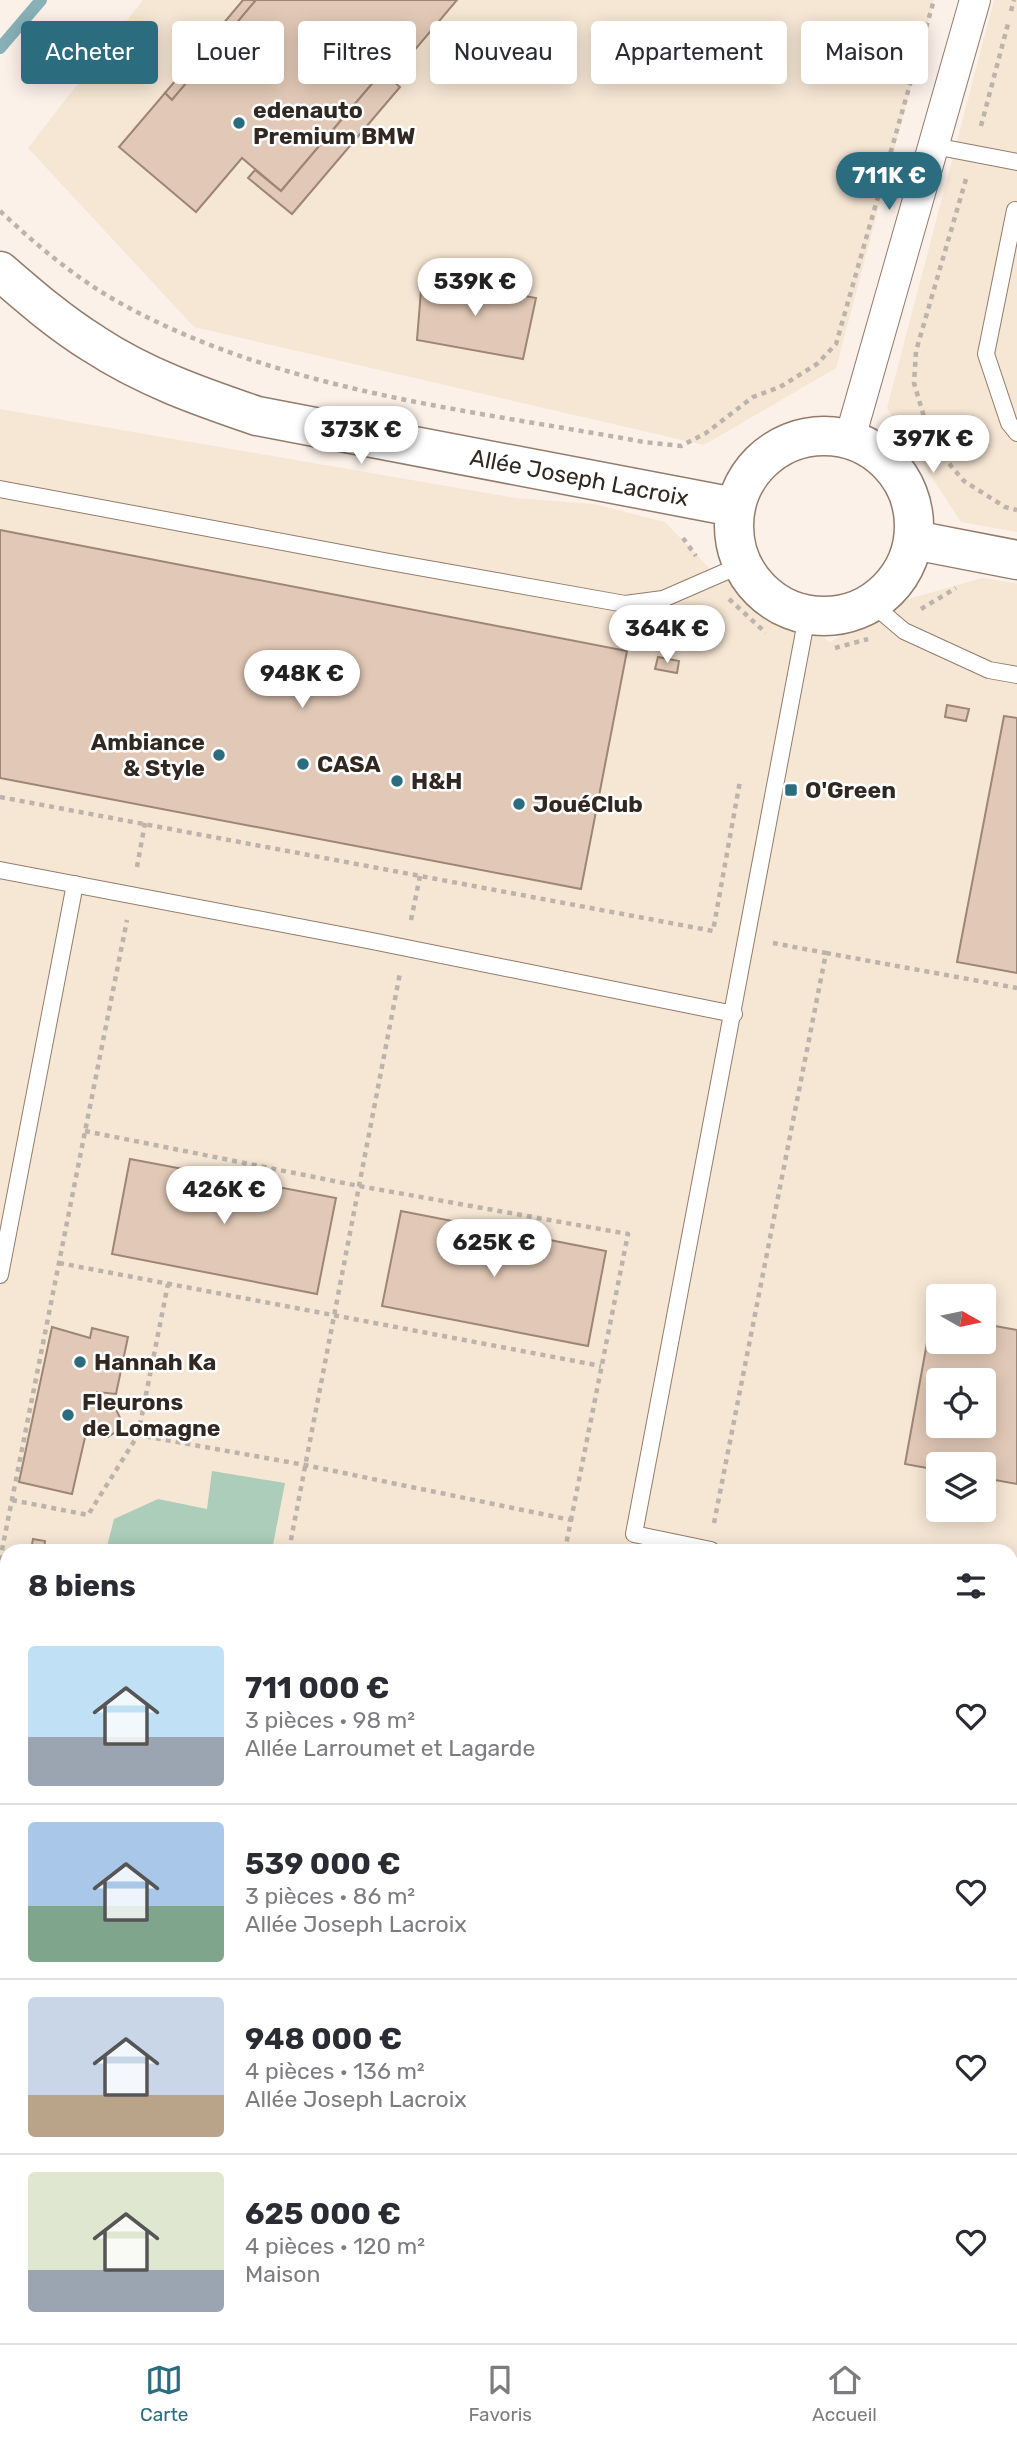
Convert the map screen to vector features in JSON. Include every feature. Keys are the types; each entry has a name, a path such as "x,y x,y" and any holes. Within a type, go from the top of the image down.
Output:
{"street":[{"path":"850,438 975,0"},
{"name":"Allée Joseph Lacroix","path":"0,261 37,303"},
{"name":"Allée Joseph Lacroix","path":"0,271 37,303 94,345 176,388 257,416 734,507"},
{"path":"820,435 850,438 873,450 893,466 907,488 914,514 914,540 905,567 871,620 864,608 836,617 807,616 780,606 757,588 733,580 734,507 746,479 765,456 791,441 820,435"},
{"path":"914,540 1017,560"}],"lane":[{"path":"934,146 1017,162"},
{"path":"1015,210 986,354 1009,423 1017,433"},
{"path":"0,489 625,604 663,599 733,580"},
{"path":"682,1544 634,1534 807,616"},
{"path":"871,620 904,631 989,670 1017,675"},
{"path":"0,870 734,1014"},
{"path":"0,1275 75,884"}],"path":[{"path":"0,211 33,242 111,297 153,320 201,341 273,367 360,390 645,442 681,446 706,433 752,397 780,387 817,364 836,344 934,0"},
{"path":"916,351 914,383 925,420 945,459 964,481 1005,507 1017,510"},
{"path":"733,580 766,633"},
{"path":"835,648 871,620"},
{"path":"0,797 713,931 740,781"},
{"path":"3,1544 145,823"},
{"path":"290,1544 420,876"},
{"path":"765,941 1017,988"},
{"path":"711,1544 826,953"},
{"path":"85,1131 359,1186 628,1234 566,1544"},
{"path":"59,1263 601,1366"},
{"path":"12,1500 88,1514 138,1435 167,1284"},
{"path":"138,1435 305,1465 571,1520"}],"shaded area":[{"path":"143,0 934,0 928,23 801,21 801,84 912,84 836,368 704,445 194,327 28,148 78,84 158,84 158,21 127,21"},
{"path":"994,0 1017,0 1017,532 961,522 887,408"},
{"path":"0,409 516,498 594,504 665,522 710,569 830,642 905,600 982,578 1017,583 1017,1544 0,1544"}],"green space":[{"path":"212,1471 285,1483 273,1544 108,1544 114,1519 158,1499 207,1509"}],"building":[{"path":"243,0 256,0 238,21 225,21"},
{"name":"edenauto Premium BMW","path":"256,0 457,0 439,21 430,21 430,32 416,48 416,21 298,21 298,84 372,84 281,191 242,158 196,212 119,147 165,93 172,100 185,84 284,84 284,21 238,21"},
{"path":"173,84 185,84 172,100 165,93"},
{"path":"372,84 396,84 400,87 292,214 248,178 255,170 281,191"},
{"path":"422,278 536,298 523,359 417,340"},
{"path":"0,530 627,651 581,889 0,778"},
{"path":"658,657 679,661 677,673 655,669"},
{"path":"947,705 969,709 966,721 945,717"},
{"path":"1004,716 1017,718 1017,973 957,962"},
{"path":"130,1159 336,1198 317,1294 112,1254"},
{"path":"401,1211 606,1251 588,1346 382,1306"},
{"path":"996,1326 1017,1330 1017,1484 996,1480 996,1452 926,1452 926,1468 905,1464 926,1348 926,1354 996,1354"},
{"path":"52,1327 90,1338 92,1328 128,1337 116,1394 97,1392 94,1403 115,1407 121,1420 117,1431 108,1437 86,1433 72,1494 19,1482"},
{"path":"33,1539 45,1541 45,1544 32,1544"}],"waterway":[{"path":"0,48 41,0"}],"place":[{"name":"edenauto Premium BMW","path":"239,123"},
{"name":"Ambiance & Style","path":"219,755"},
{"name":"CASA","path":"303,764"},
{"name":"H&H","path":"397,781"},
{"name":"O'Green","path":"791,790"},
{"name":"JouéClub","path":"519,804"},
{"name":"Hannah Ka","path":"80,1362"},
{"name":"Fleurons de Lomagne","path":"68,1415"}]}
